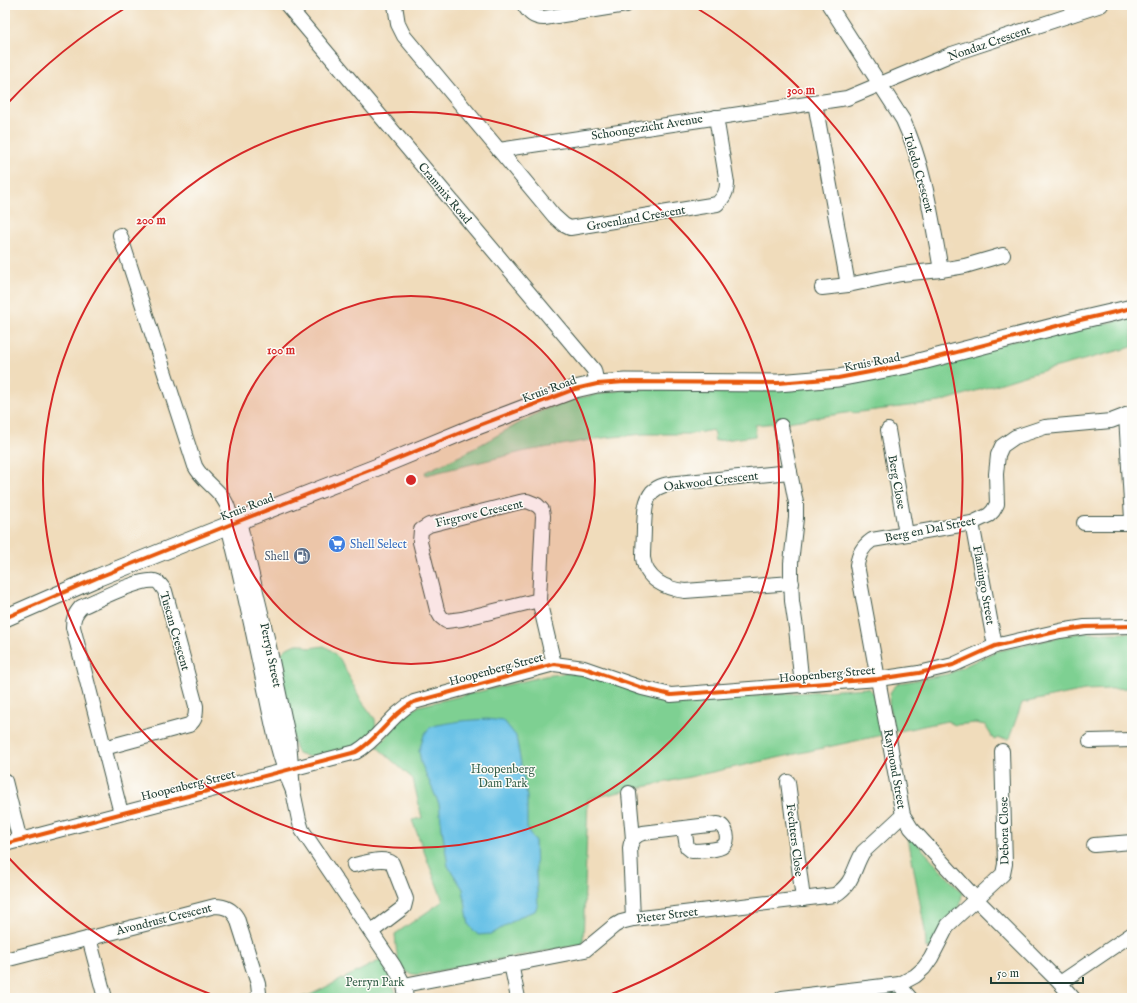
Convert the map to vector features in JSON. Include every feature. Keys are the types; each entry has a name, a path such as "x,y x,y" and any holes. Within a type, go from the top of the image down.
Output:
{"street":[{"name":"Crammix Road","path":"287,5 594,370 597,384"},
{"path":"395,5 398,24 404,36 499,150"},
{"path":"524,5 532,15 538,18 544,18 626,5"},
{"path":"829,5 879,84"},
{"name":"Nondaz Crescent","path":"879,84 952,54 1101,5"},
{"name":"Schoongezicht Avenue","path":"499,150 716,116 847,98 879,84"},
{"name":"Toledo Crescent","path":"879,84 903,120 910,134 921,171 941,270"},
{"path":"815,103 848,285"},
{"name":"Groenland Crescent","path":"499,150 554,216 570,228 581,227 717,204 727,191 727,182 716,116"},
{"name":"Perryn Street","path":"120,235 195,466 205,480 220,494 232,520 273,727 288,770 302,830 394,966 405,991"},
{"path":"822,288 848,285 901,274 965,266 1003,255"},
{"name":"Kruis Road","path":"5,618 232,520 575,389 597,384 625,382 778,383 838,378 907,365 1132,308"},
{"name":"Berg en Dal Street","path":"862,548 872,540 972,523 988,515 993,511 997,504 996,474 998,455 1002,446 1007,441 1045,427 1111,421 1129,414 1132,519"},
{"path":"780,426 796,503 796,518 791,562 792,601 802,686"},
{"name":"Berg Close","path":"888,430 906,534"},
{"name":"Oakwood Crescent","path":"790,472 665,484 658,487 648,498 645,508 644,558 646,567 656,582 676,590 685,591 792,583"},
{"name":"Firgrove Crescent","path":"539,600 462,619 446,621 441,617 437,610 420,542 419,536 421,530 428,524 520,502 527,501 537,505 542,510 543,524 539,600 554,664"},
{"name":"Flamingo Street","path":"972,523 995,646"},
{"path":"1084,523 1132,523"},
{"name":"Raymond Street","path":"862,548 858,556 857,565 903,815 911,828 976,899 1060,983 1073,998"},
{"name":"Tuscan Crescent","path":"104,748 189,725 195,718 196,706 165,591 161,584 154,581 138,583 80,608 73,619 73,627 104,748 121,813"},
{"name":"Hoopenberg Street","path":"5,844 356,752 369,744 401,709 414,702 554,664 584,668 642,688 671,695 802,686 878,679 919,673 953,665 995,646 1060,631 1085,627 1132,626"},
{"path":"1090,741 1132,740"},
{"name":"Debora Close","path":"900,984 915,976 924,968 948,925 1001,878 1005,870 1002,751"},
{"path":"5,781 20,841"},
{"name":"Fechters Close","path":"788,782 803,899"},
{"path":"629,793 633,839 630,848 633,919"},
{"name":"Pieter Street","path":"405,991 511,964 585,950 614,926 621,922 633,919 835,895 848,884 863,852 903,815"},
{"path":"633,839 643,833 684,828"},
{"path":"1094,845 1132,842"},
{"path":"354,865 384,859 390,861 406,900 404,907 371,932"},
{"name":"Avondrust Crescent","path":"5,960 215,906 221,906 231,911 237,918 258,984 259,993 257,998"},
{"path":"1060,983 1132,934"},
{"path":"89,938 105,998"},
{"path":"511,964 518,998"},
{"path":"782,998 900,984 910,998"}],"green space":[{"path":"1132,318 1132,347 1031,374 940,402 755,425 756,436 715,441 713,430 691,434 643,434 602,438 526,451 426,475 425,472 462,455 541,411 568,400 630,389 767,389"},
{"path":"1078,633 1132,633 1132,688 1085,690 1022,703 1009,739 998,738 994,740 985,725 975,723 955,725 947,721 895,732 890,712 889,698 894,687 900,683 948,674 994,652"},
{"path":"297,644 302,644 309,648 324,646 331,650 340,659 361,700 375,719 376,728 359,745 309,757 298,753 295,748 276,662 284,650"},
{"name":"Hoopenberg Dam Park","path":"568,673 579,674 683,701 867,688 874,693 883,735 588,799 583,944 422,974 407,972 402,968 397,956 395,934 443,901 412,820 422,818 413,779 377,747 406,715 419,706 545,676"},
{"path":"907,832 962,893 961,903 932,947 926,948 925,930"},
{"name":"Perryn Park","path":"381,960 398,998 298,998 310,995"},
{"path":"894,991 902,998 822,998"}],"water":[{"path":"487,719 504,721 516,736 527,797 527,829 535,841 538,904 535,911 521,916 492,934 478,935 469,925 463,889 448,866 439,804 421,763 419,751 424,735 429,728 437,725 461,721"}],"cycle path":[{"path":"5,618 99,577 472,428 575,389 597,384 625,382 778,383 838,378 907,365 1132,308"},
{"path":"5,844 356,752 372,740 398,713 414,702 554,664 584,668 642,688 671,695 878,679 919,673 953,665 995,646 1060,631 1085,627 1132,626"}],"place":[{"name":"Shell Select","path":"337,544"},
{"name":"Shell","path":"302,556"}]}
